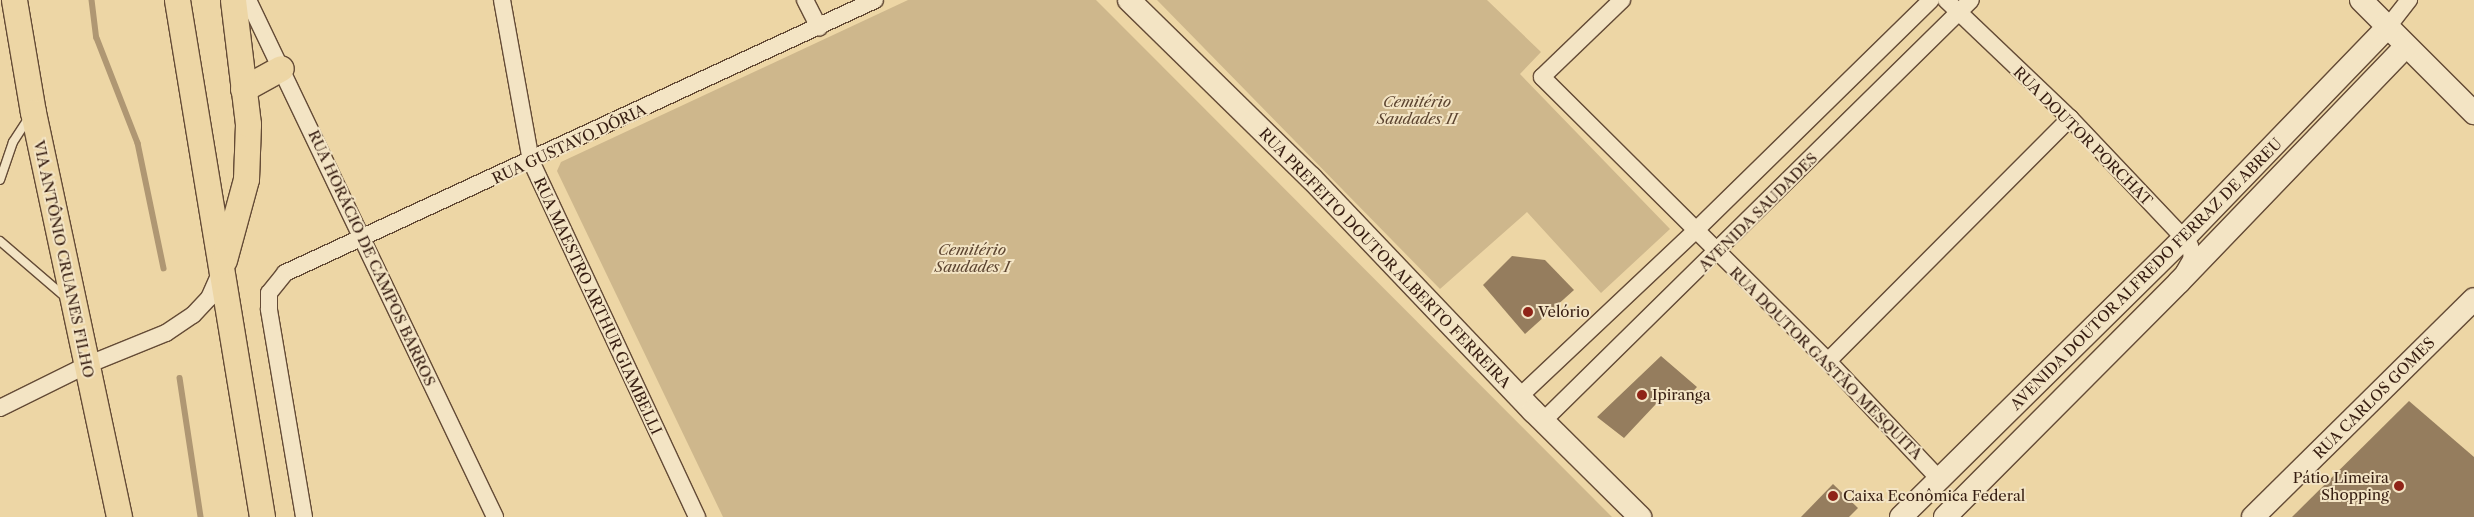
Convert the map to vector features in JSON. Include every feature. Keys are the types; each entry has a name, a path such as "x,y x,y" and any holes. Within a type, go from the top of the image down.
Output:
{"main road":[{"name":"VIA ANTÔNIO CRUANES FILHO","path":"14,0 33,112 119,517"},
{"path":"178,0 262,517"},
{"path":"221,270 246,179 248,124 233,0"},
{"name":"RUA PREFEITO DOUTOR ALBERTO FERREIRA","path":"1129,0 1311,178 1543,422 1640,517"},
{"path":"2361,0 2474,113"},
{"name":"AVENIDA DOUTOR ALFREDO FERRAZ DE ABREU","path":"1901,517 2184,238 2387,28"},
{"name":"AVENIDA DOUTOR ALFREDO FERRAZ DE ABREU","path":"1945,517 2179,282 2406,46"},
{"path":"243,89 281,68"},
{"name":"RUA CARLOS GOMES","path":"2253,517 2474,299"}],"street":[{"name":"RUA HORÁCIO DE CAMPOS BARROS","path":"248,0 495,517"},
{"name":"RUA MAESTRO ARTHUR GIAMBELLI","path":"502,0 531,162 697,517"},
{"path":"805,0 819,28"},
{"name":"RUA GUSTAVO DÓRIA","path":"304,517 269,293 285,273 531,162 875,0"},
{"name":"RUA DOUTOR GASTÃO MESQUITA","path":"1622,0 1542,77 1828,361 1940,480"},
{"name":"AVENIDA SAUDADES","path":"1519,397 1695,231 1931,0"},
{"name":"RUA DOUTOR PORCHAT","path":"1946,0 2070,118 2184,238 2190,246 2192,258 2179,282"},
{"name":"AVENIDA SAUDADES","path":"1543,422 1971,0"},
{"path":"2387,28 2409,0"},
{"path":"1828,361 2070,118"},
{"path":"0,408 87,365 166,333 193,315 209,298 221,270"}],"lane":[{"path":"0,180 13,142 33,112"},
{"path":"0,242 74,304"}],"green space":[{"name":"Cemitério Saudades I","path":"908,0 1096,0 1612,517 723,517 557,171 561,162"},
{"name":"Cemitério Saudades II","path":"1157,0 1487,0 1541,52 1520,74 1670,229 1601,293 1527,212 1440,289"}],"building":[{"name":"Velório","path":"1512,256 1545,260 1574,290 1525,334 1483,285"},
{"name":"Ipiranga","path":"1661,356 1697,387 1683,402 1671,388 1624,438 1597,417"},
{"name":"Pátio Limeira Shopping","path":"2409,401 2474,457 2474,517 2292,517"},
{"name":"Caixa Econômica Federal","path":"1833,484 1858,508 1849,517 1801,517"}],"waterway":[{"path":"92,0 97,38 138,143 164,268"},
{"path":"180,378 201,517"}],"place":[{"name":"Velório","path":"1528,312"},
{"name":"Ipiranga","path":"1642,395"},
{"name":"Pátio Limeira Shopping","path":"2399,486"},
{"name":"Caixa Econômica Federal","path":"1833,496"}]}
